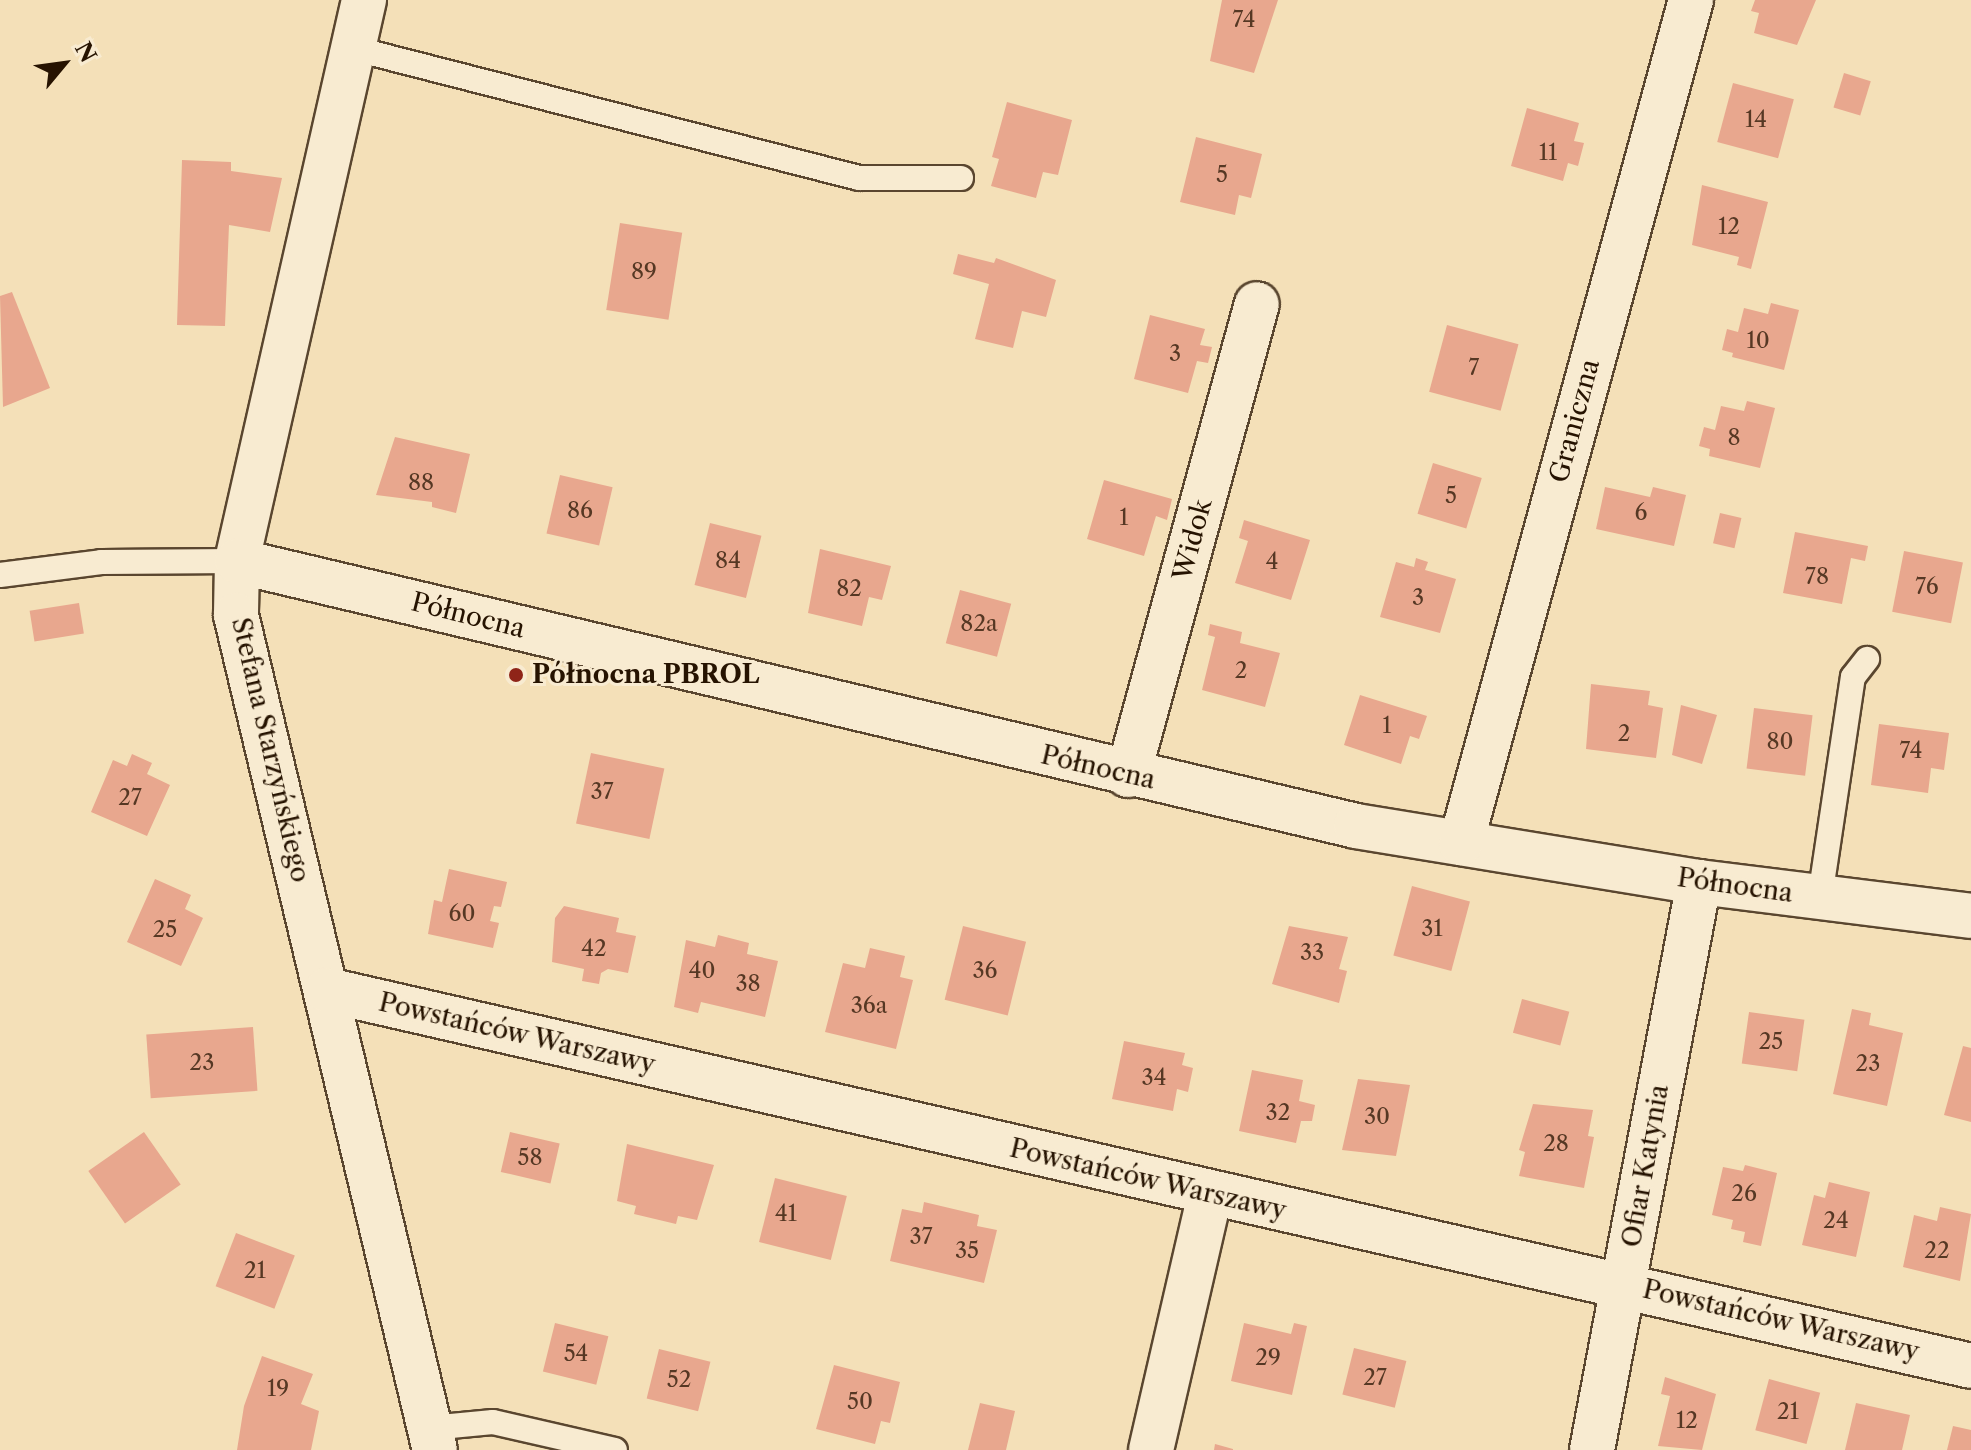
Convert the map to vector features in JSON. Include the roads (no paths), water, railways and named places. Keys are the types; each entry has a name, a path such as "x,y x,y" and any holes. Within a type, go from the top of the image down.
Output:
{"street":[{"name":"Stefana Starzyńskiego","path":"364,0 237,561 236,615 433,1439"},
{"name":"Graniczna","path":"1461,843 1691,0"},
{"name":"Widok","path":"1128,775 1257,304"},
{"name":"Północna","path":"237,561 1128,775 1356,826 1699,882 1971,916"},
{"name":"Ofiar Katynia","path":"1592,1450 1699,882"},
{"name":"Powstańców Warszawy","path":"327,990 1210,1195 1625,1284 1971,1366"},
{"path":"1151,1450 1210,1195"}],"lane":[{"path":"352,48 859,178 961,178"},
{"path":"0,575 101,562 237,561"},
{"path":"1820,897 1853,677 1867,659"},
{"path":"433,1439 493,1422 615,1450"}],"place":[{"name":"Północna PBROL","path":"516,675"}]}
